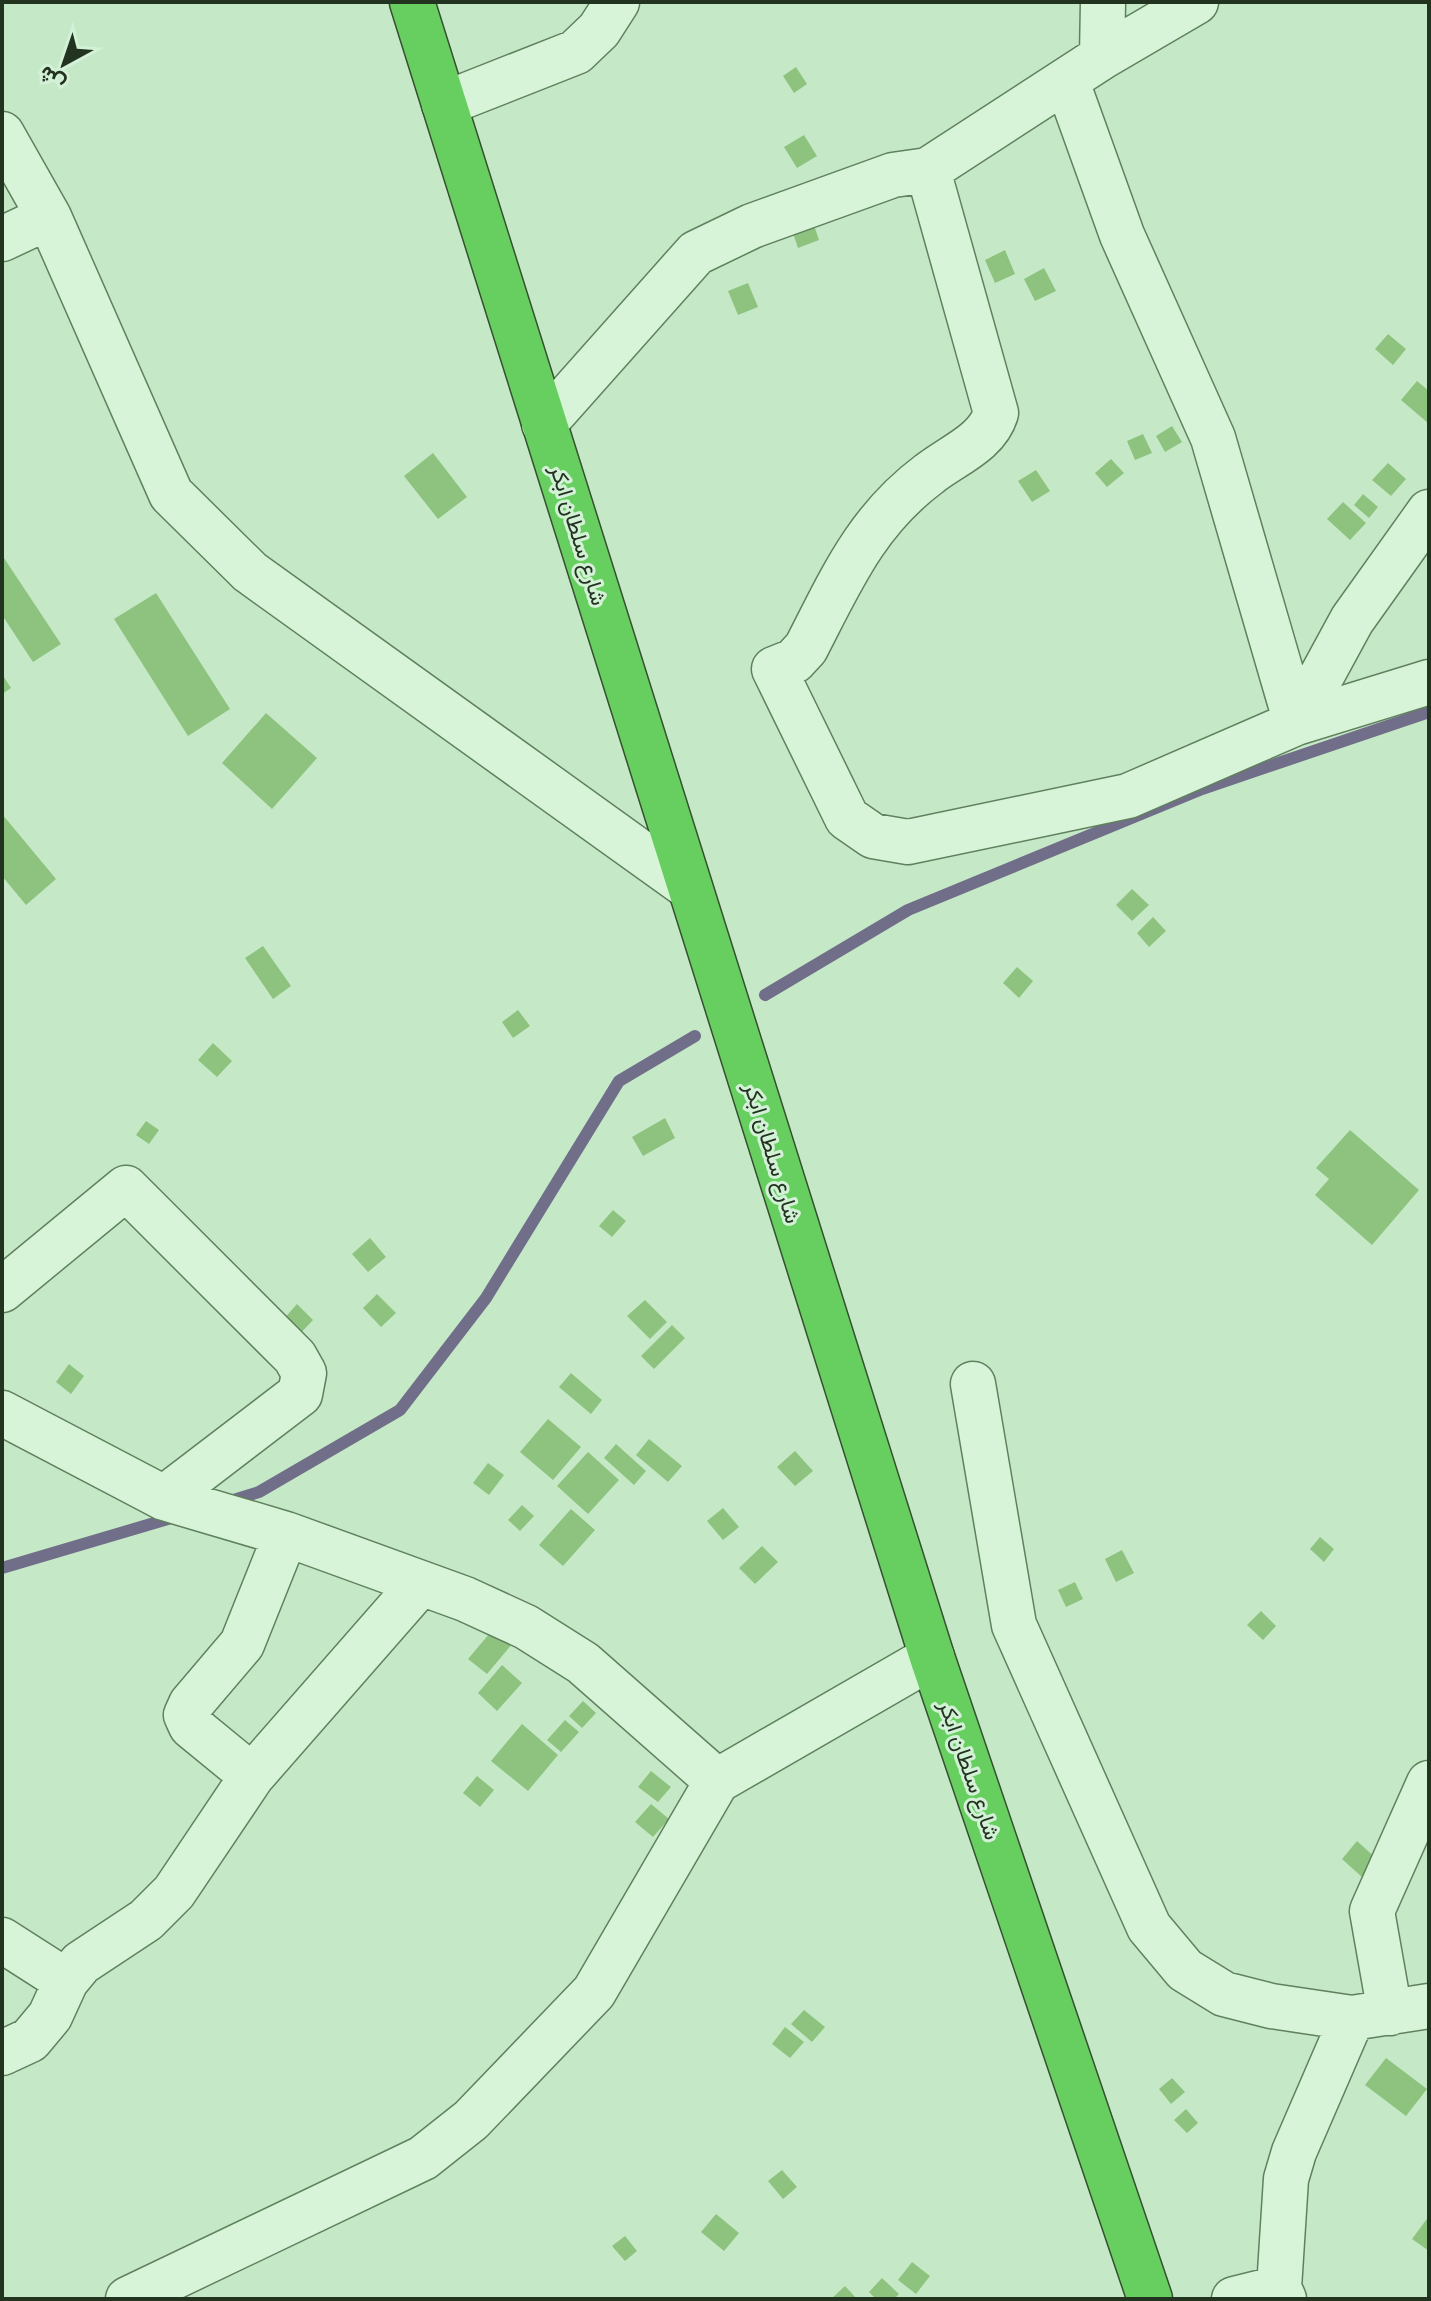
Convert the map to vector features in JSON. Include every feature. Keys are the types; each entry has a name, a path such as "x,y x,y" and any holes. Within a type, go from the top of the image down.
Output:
{"highway":[{"name":"شارع سلطان ابكر","path":"412,2 932,1657 1150,2299"}],"street":[{"path":"444,104 576,52 599,30 617,2"},
{"path":"1102,57 1103,2"},
{"path":"544,424 696,253 752,226 893,175 928,170 1102,57 1196,2"},
{"path":"1067,82 1122,235 1213,438 1296,723"},
{"path":"2,134 49,217 171,494 250,572 690,888"},
{"path":"928,170 996,413 992,428 980,439 929,474 884,512 856,550 806,648 794,661 774,669 847,818 873,836 908,842 1128,796 1296,723 1429,682"},
{"path":"2,239 49,217"},
{"path":"1296,723 1352,620 1429,512"},
{"path":"2,1290 126,1188 295,1357 304,1373 300,1394 164,1498"},
{"path":"973,1384 1014,1625 1149,1927 1185,1970 1224,1994 1271,2006 1390,2012"},
{"path":"2,1413 164,1498 286,1534 465,1599 526,1627 583,1663 717,1781"},
{"path":"252,1776 191,1726 186,1715 191,1704 242,1644 286,1534"},
{"path":"2,2053 30,2040 50,2016 66,1981 81,1963 146,1920 174,1892 252,1776 420,1584"},
{"path":"128,2299 423,2158 471,2120 594,1992 717,1781 932,1657"},
{"path":"1234,2299 1281,2294 1286,2179 1294,2152 1390,2012 1372,1911 1429,1783"},
{"path":"2,1940 66,1981"}],"building":[{"path":"796,67 807,84 794,93 783,76"},
{"path":"804,135 817,156 797,168 784,147"},
{"path":"813,222 819,240 798,248 792,230"},
{"path":"1005,250 1015,274 995,283 985,260"},
{"path":"1044,268 1056,291 1035,301 1024,279"},
{"path":"748,283 758,307 738,315 728,291"},
{"path":"1388,334 1406,349 1393,365 1375,349"},
{"path":"1417,381 1429,391 1428,423 1401,400"},
{"path":"1172,426 1182,442 1165,452 1156,436"},
{"path":"1143,434 1152,453 1135,460 1127,441"},
{"path":"433,453 467,497 438,519 404,476"},
{"path":"1111,459 1124,473 1107,487 1095,473"},
{"path":"1388,463 1406,479 1391,496 1372,480"},
{"path":"1036,470 1050,491 1032,502 1018,481"},
{"path":"1363,494 1378,507 1369,518 1354,505"},
{"path":"1343,502 1366,523 1350,540 1327,519"},
{"path":"2,555 61,644 33,662 2,615"},
{"path":"156,593 230,709 188,736 114,619"},
{"path":"2,674 11,688 2,694"},
{"path":"266,713 317,758 272,809 222,763"},
{"path":"2,814 56,879 26,905 2,876"},
{"path":"1132,889 1149,905 1132,921 1116,905"},
{"path":"1153,917 1166,931 1149,947 1137,933"},
{"path":"263,946 291,986 273,999 245,958"},
{"path":"1017,967 1033,981 1019,998 1003,983"},
{"path":"518,1010 530,1026 513,1038 502,1022"},
{"path":"213,1043 232,1061 217,1077 198,1060"},
{"path":"665,1118 675,1138 643,1156 632,1137"},
{"path":"146,1121 159,1130 149,1144 136,1135"},
{"path":"1350,1130 1419,1190 1372,1245 1315,1195 1329,1179 1316,1168"},
{"path":"613,1210 626,1221 612,1237 599,1226"},
{"path":"370,1238 386,1257 368,1272 352,1254"},
{"path":"377,1294 396,1313 381,1327 363,1308"},
{"path":"645,1300 667,1322 650,1339 627,1316"},
{"path":"297,1304 313,1320 298,1336 282,1321"},
{"path":"672,1325 685,1338 654,1369 641,1356"},
{"path":"69,1364 84,1376 71,1394 56,1382"},
{"path":"571,1373 602,1400 591,1414 559,1387"},
{"path":"548,1419 581,1447 553,1480 520,1452"},
{"path":"649,1439 682,1466 668,1482 636,1455"},
{"path":"616,1444 646,1471 634,1485 604,1458"},
{"path":"795,1451 813,1471 795,1486 777,1467"},
{"path":"588,1452 619,1480 588,1514 557,1486"},
{"path":"488,1463 504,1475 489,1495 473,1483"},
{"path":"522,1505 534,1516 520,1531 508,1520"},
{"path":"723,1508 739,1527 723,1540 707,1521"},
{"path":"571,1509 595,1530 563,1566 539,1545"},
{"path":"1320,1537 1334,1549 1324,1562 1310,1549"},
{"path":"762,1546 778,1562 755,1584 739,1568"},
{"path":"1122,1550 1134,1573 1116,1582 1105,1559"},
{"path":"1075,1582 1083,1599 1066,1607 1058,1590"},
{"path":"1261,1611 1276,1626 1263,1640 1247,1625"},
{"path":"495,1627 513,1643 487,1674 468,1659"},
{"path":"502,1665 522,1683 497,1711 478,1693"},
{"path":"583,1701 596,1713 582,1728 569,1716"},
{"path":"565,1720 579,1732 561,1752 547,1740"},
{"path":"522,1724 558,1755 528,1791 491,1761"},
{"path":"651,1771 671,1787 658,1802 638,1787"},
{"path":"477,1776 494,1790 480,1807 463,1793"},
{"path":"651,1804 669,1819 653,1837 635,1822"},
{"path":"1357,1841 1379,1861 1363,1878 1342,1859"},
{"path":"804,2010 825,2027 812,2042 791,2024"},
{"path":"785,2027 804,2042 790,2058 772,2044"},
{"path":"1386,2058 1427,2089 1406,2116 1365,2085"},
{"path":"1172,2078 1185,2092 1171,2104 1159,2089"},
{"path":"1186,2109 1198,2123 1187,2133 1174,2120"},
{"path":"782,2170 797,2187 783,2199 768,2181"},
{"path":"716,2214 739,2233 724,2251 701,2232"},
{"path":"1429,2216 1429,2251 1412,2239"},
{"path":"625,2236 637,2251 625,2261 612,2246"},
{"path":"912,2262 930,2276 916,2294 898,2280"},
{"path":"882,2278 899,2294 894,2299 876,2299 869,2292"},
{"path":"845,2286 857,2299 831,2299"}],"waterway":[{"path":"765,995 908,910 1202,789 1429,712"},
{"path":"227,1502 259,1492 400,1410 486,1298 619,1081 695,1036"},
{"path":"2,1568 178,1516"}]}
